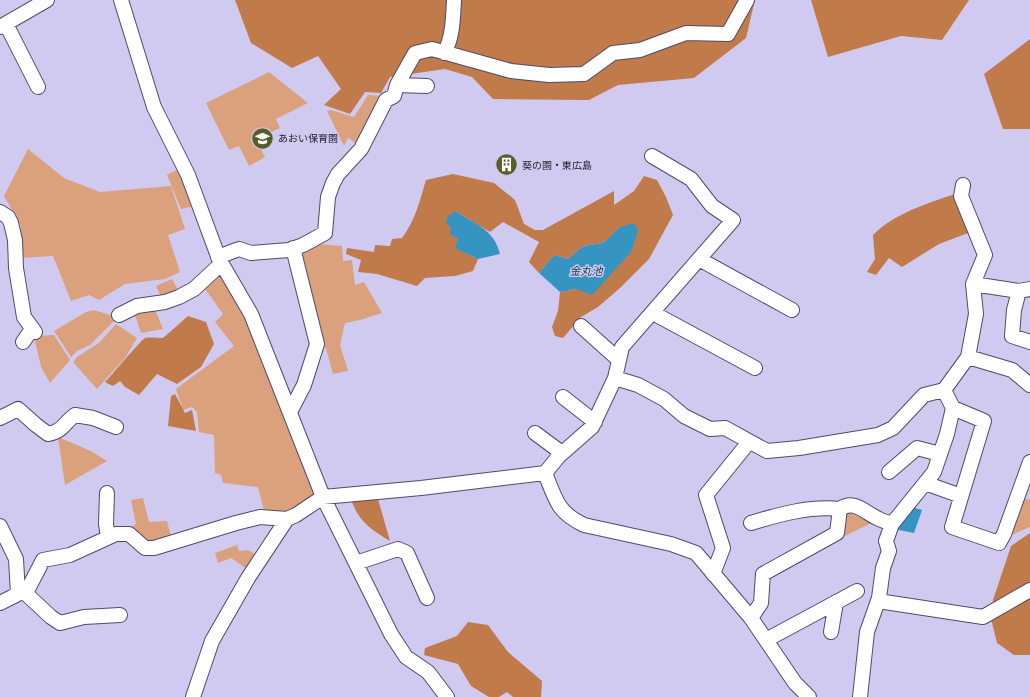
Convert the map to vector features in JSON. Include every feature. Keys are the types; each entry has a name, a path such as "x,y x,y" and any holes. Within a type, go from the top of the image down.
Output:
{"street":[{"path":"38,87 3,26 47,0"},
{"path":"121,0 154,107 188,175 220,260 251,314 323,496 391,634 406,657 428,672 447,697"},
{"path":"444,53 448,48 453,19 454,0"},
{"path":"119,315 137,306 165,302 194,289 220,260 239,249 251,253 293,248 325,233 328,197 338,174 361,149 386,100 394,96 397,85 415,53 432,49 444,53 455,54 511,71 549,75 584,74 613,53 640,50 686,33 728,34 747,0"},
{"path":"397,85 427,86"},
{"path":"0,602 28,589 43,560 70,555 116,534 129,534 145,548 154,548 254,518 287,519 296,515 323,496 421,488 545,473 562,453 592,427 615,378 622,348 733,220 712,206 691,179 652,156"},
{"path":"615,378 638,385 664,399 684,416 710,429 725,428 737,433 749,442 767,451 799,448 878,435 893,428 924,395 944,390 968,357 976,314 973,284 985,256 961,196 963,185"},
{"path":"0,212 8,217 11,223 15,240 16,268 24,317 34,331 23,342"},
{"path":"290,412 304,385 317,344 293,248"},
{"path":"700,259 792,310"},
{"path":"973,284 1025,290 1014,310 1012,336 1030,342"},
{"path":"653,313 755,368"},
{"path":"581,326 619,360"},
{"path":"968,357 1012,370 1030,385"},
{"path":"944,390 953,408 984,421 952,527 999,543 1004,534 1030,462"},
{"path":"563,397 595,422"},
{"path":"860,697 867,632 878,601 883,568 889,551 886,541 892,524 934,472 953,408"},
{"path":"0,418 18,409 48,434 56,433 75,415 94,418 116,426"},
{"path":"535,433 562,453"},
{"path":"713,574 724,548 706,496 749,442"},
{"path":"889,472 917,448 940,454"},
{"path":"545,473 558,507 571,519 584,525 682,547 696,553 751,618 798,687 809,697"},
{"path":"925,483 961,496"},
{"path":"107,493 106,524 108,537"},
{"path":"751,618 761,603 763,574 837,533 840,509 846,504 855,505 878,519 892,524"},
{"path":"751,523 781,513 827,507 840,509"},
{"path":"193,697 212,641 248,578 287,519"},
{"path":"0,526 16,558 20,593 51,617 60,623 84,617 120,615"},
{"path":"356,563 398,549 407,553 427,598"},
{"path":"878,601 983,617 1030,590"},
{"path":"766,640 857,591"},
{"path":"831,632 836,602"}],"shaded area":[{"path":"235,0 755,0 746,38 694,78 618,85 589,100 493,99 472,77 445,69 390,77 381,93 365,92 350,114 324,105 341,89 318,56 292,68 251,43"},
{"path":"811,0 969,0 942,40 901,36 828,57"},
{"path":"1030,39 1030,129 1003,129 984,74"},
{"path":"269,72 308,103 276,119 280,128 265,135 269,143 261,149 265,157 249,166 239,146 229,150 206,103"},
{"path":"368,95 384,96 358,144 348,138 344,146 327,111 331,110 354,117"},
{"path":"28,149 64,178 100,192 171,186 185,229 168,235 180,272 165,279 125,284 99,300 89,295 71,301 53,256 20,258 21,226 4,196"},
{"path":"180,168 195,206 181,209 167,175"},
{"path":"453,174 494,183 515,200 524,224 535,230 543,230 614,191 614,205 634,191 644,176 657,180 673,215 649,259 620,288 598,307 581,317 563,338 555,336 552,327 558,311 560,292 576,289 620,227 603,243 583,246 568,259 554,255 539,273 529,262 539,242 503,222 490,232 455,211 451,234 458,239 456,248 478,259 473,271 455,276 425,278 417,286 377,274 358,272 361,260 346,254 347,248 374,252 375,245 390,246 392,239 402,238 414,217 426,180"},
{"path":"958,193 968,233 939,244 902,267 889,258 876,275 867,272 875,259 873,235 882,227 912,210"},
{"path":"317,244 342,246 343,261 352,260 355,285 364,282 382,313 345,323 340,345 348,371 333,374 326,348 323,347 302,254"},
{"path":"220,268 249,314 318,494 285,514 265,514 258,487 223,483 221,475 215,473 214,435 199,432 197,412 192,407 183,410 176,389 234,346 215,322 223,314 203,286"},
{"path":"172,279 179,292 162,299 156,286"},
{"path":"154,307 163,329 141,333 134,312"},
{"path":"94,310 113,316 114,321 90,345 77,351 71,357 54,331 86,312"},
{"path":"188,316 206,322 214,344 201,367 177,384 157,374 139,395 125,387 120,381 113,386 105,382 145,338 163,338"},
{"path":"116,324 137,338 125,358 97,389 73,362 77,357 99,343"},
{"path":"54,335 70,360 50,383 41,367 35,341 38,336"},
{"path":"175,394 185,413 192,410 196,431 168,426 171,396"},
{"path":"58,437 91,451 107,461 65,485"},
{"path":"143,498 149,522 167,521 172,541 144,546 131,527 136,524 131,500"},
{"path":"1022,498 1030,500 1030,527 1007,537"},
{"path":"378,499 390,541 363,521 352,502"},
{"path":"848,508 873,522 845,536 842,514"},
{"path":"1030,533 1030,655 1014,655 997,643 991,619 993,600 1011,546"},
{"path":"237,545 239,551 248,550 255,554 247,569 231,558 218,563 215,553"},
{"path":"468,622 488,625 508,652 542,681 541,697 513,697 507,692 499,697 489,697 471,686 458,664 424,655 425,648 457,636"}],"water":[{"path":"455,211 483,228 493,239 500,254 478,259 455,248 458,239 450,234 451,227 446,224 448,216"},
{"name":"金丸池","path":"634,223 638,231 631,252 592,295 576,289 560,292 539,273 554,255 568,259 583,246 603,243 620,227"},
{"path":"911,507 922,510 914,533 894,529"}],"place":[{"name":"あおい保育園","path":"262,138"},
{"name":"葵の園・東広島","path":"506,165"}]}
